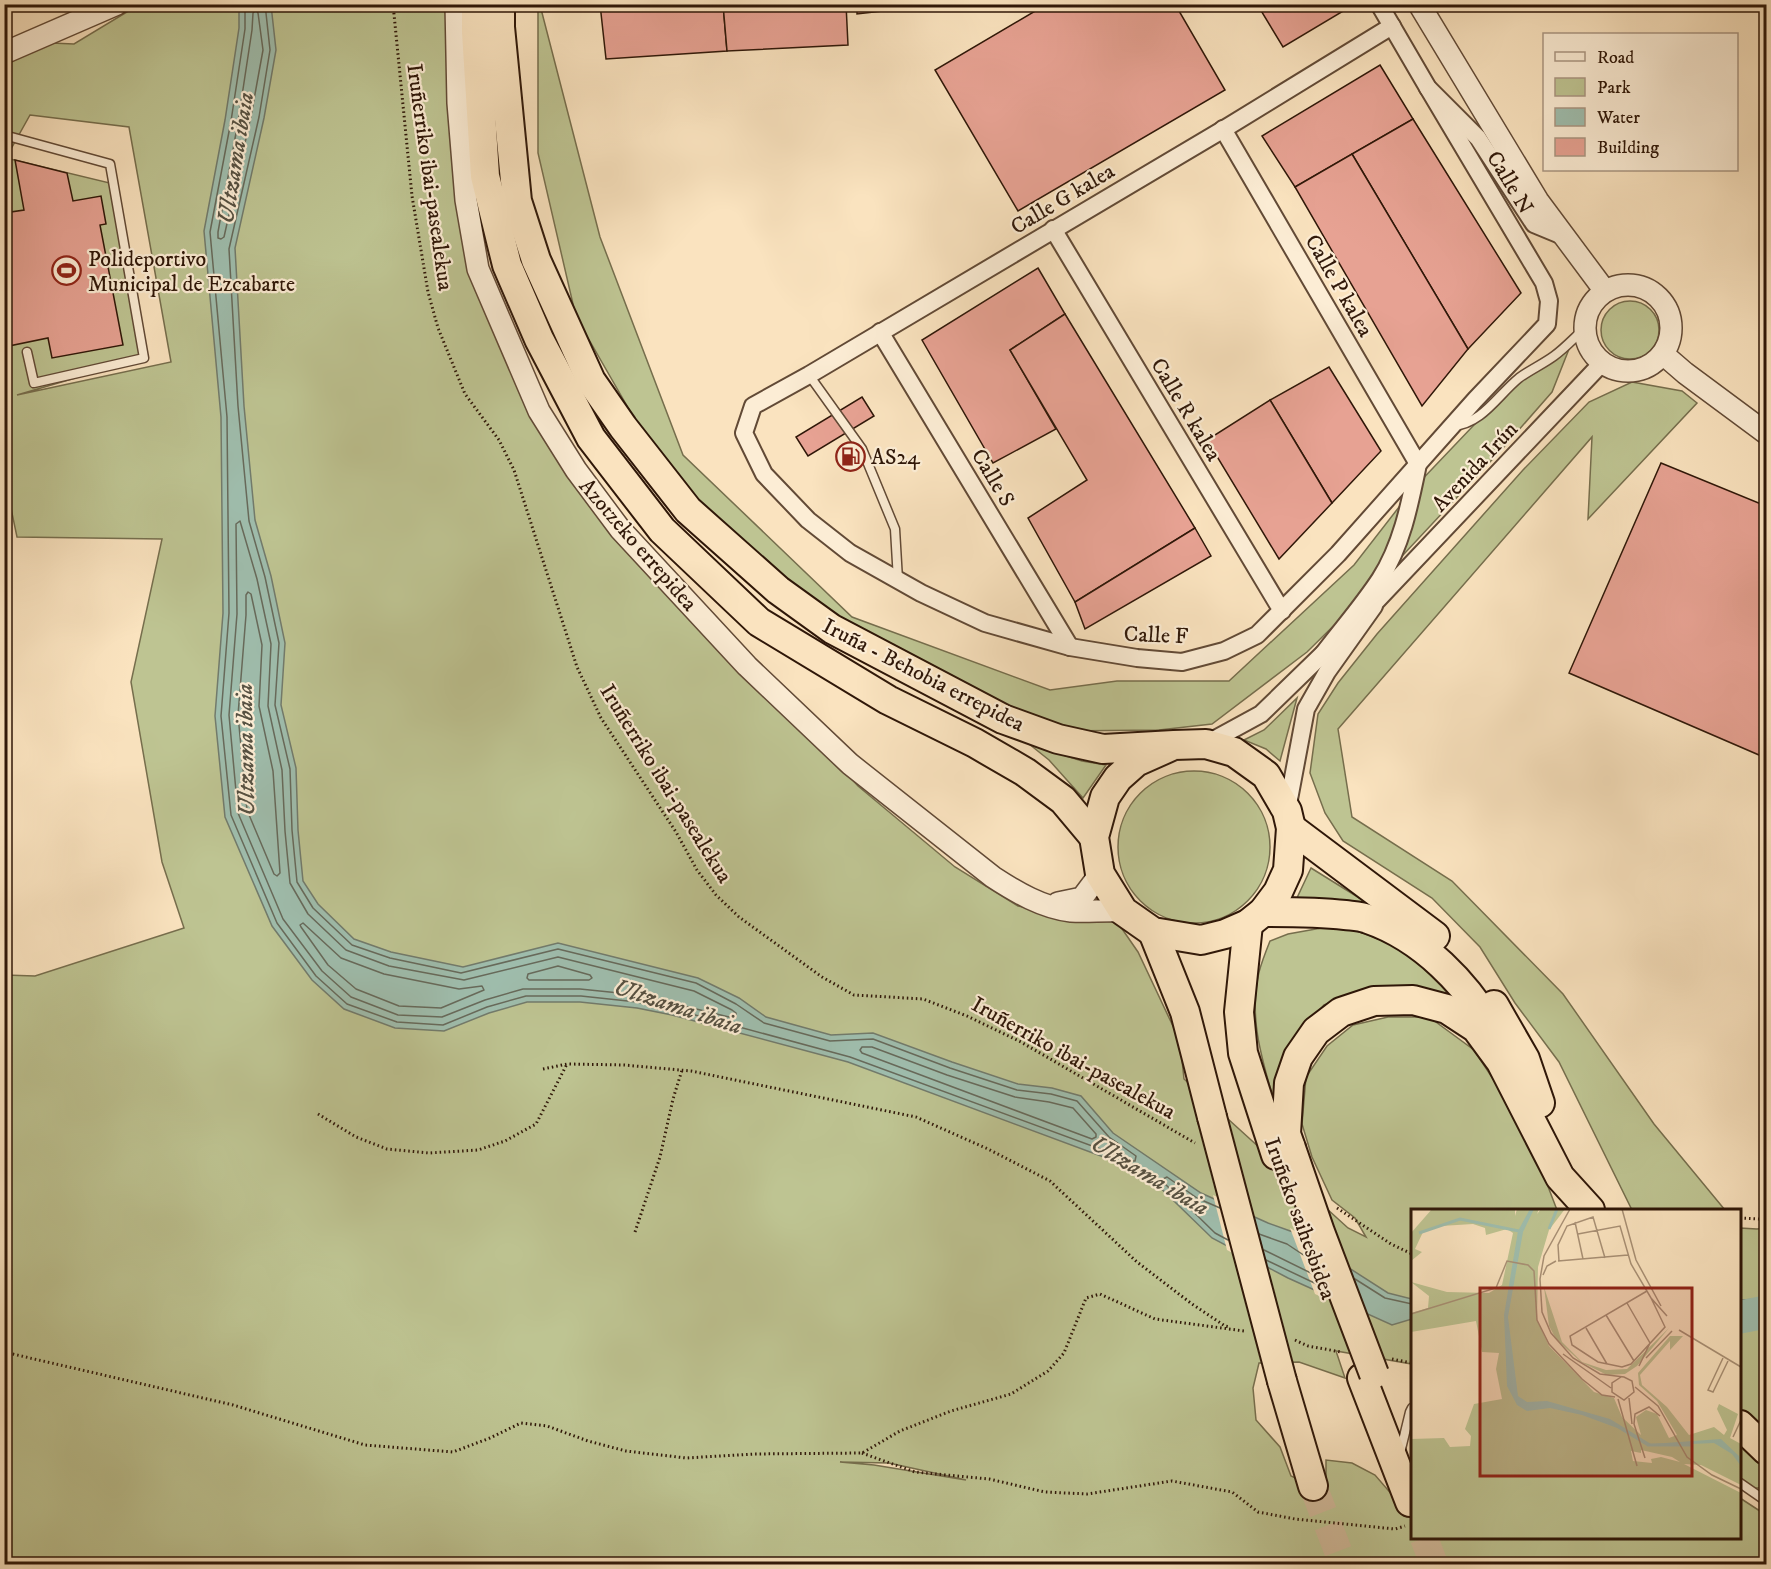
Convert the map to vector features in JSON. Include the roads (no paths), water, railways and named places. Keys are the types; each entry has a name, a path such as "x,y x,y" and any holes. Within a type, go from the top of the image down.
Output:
{"highway":[{"name":"Iruña - Behobia errepidea","path":"476,4 485,176 507,265 538,339 591,438 662,530 759,622 888,700 975,742 1025,772 1063,800 1094,837"},
{"name":"Iruña - Behobia errepidea","path":"500,4 500,27 517,201 536,260 591,381 623,427 688,510 778,590 832,629 1003,719 1058,740 1103,749 1174,745"},
{"path":"514,172 518,4"},
{"path":"1289,819 1288,870 1278,892 1255,918 1225,934 1201,940 1153,932 1124,911 1100,874 1094,837 1105,797 1118,778 1136,762 1174,745 1206,744 1234,752 1266,775 1289,819 1354,877 1430,932 1458,959 1484,990 1525,1059 1540,1103 1592,1209"},
{"path":"1255,918 1328,913 1366,918 1398,932 1425,950 1450,973 1491,1026 1516,1069 1540,1103"},
{"name":"Iruñeko saihesbidea","path":"1255,918 1239,1012 1244,1053 1376,1370 1379,1421 1411,1512"},
{"path":"1153,932 1185,1012 1282,1381 1313,1486"},
{"path":"1284,1152 1288,1083 1298,1057 1316,1030 1341,1012 1374,1001 1413,1000 1447,1009 1476,1028 1501,1062 1560,1176 1591,1209"},
{"path":"1741,1426 1767,1450"}],"street":[{"path":"4,52 117,4"},
{"name":"Azotzeko errepidea","path":"456,4 458,103 466,200 478,269 539,411 576,470 620,529 747,666 850,764 993,877 1017,892 1049,905 1070,910 1124,911"},
{"path":"1379,4 1428,88 1478,138 1534,224 1563,236"},
{"path":"1422,9 1538,201 1605,291"},
{"name":"Calle G kalea","path":"753,406 1223,129 1392,26"},
{"name":"Calle N","path":"1428,88 1535,266 1544,283 1549,301"},
{"name":"Calle P kalea","path":"1223,129 1418,464"},
{"name":"Calle R kalea","path":"1053,229 1282,611"},
{"path":"1634,285 1660,298 1668,311 1672,325 1670,340 1663,354 1653,363 1641,369 1628,371 1615,369 1593,353 1587,341 1585,327 1591,307 1605,291 1619,286 1634,285"},
{"name":"Calle F","path":"753,406 744,433 764,474 808,520 850,553 921,593 985,622 1070,647 1137,658 1182,662 1224,651 1257,635 1282,611 1338,554 1547,324 1549,301"},
{"name":"Calle S","path":"880,332 1070,647"},
{"path":"1663,354 1767,433"},
{"name":"Avenida Irún","path":"1206,744 1261,714 1378,600 1603,362"},
{"name":"Avenida Irún","path":"1323,654 1380,579 1406,518 1418,464"},
{"name":"Avenida Irún","path":"1289,819 1306,709 1327,672 1378,600"},
{"path":"1049,905 1082,898 1100,874"}],"lane":[{"path":"4,135 110,164 144,358 34,383 27,352"},
{"path":"1452,426 1463,425 1484,413 1520,377 1555,355 1585,327"},
{"path":"809,375 862,449 895,529 898,580"},
{"path":"1397,1468 1411,1412"},
{"path":"1741,1485 1767,1501"}],"water":[{"path":"239,5 271,5 276,50 264,118 235,248 244,406 255,520 271,576 285,643 281,705 296,768 298,830 303,881 318,904 354,939 391,952 463,967 558,943 698,978 739,998 766,1017 831,1035 873,1033 1018,1084 1052,1088 1081,1096 1113,1133 1201,1193 1293,1232 1388,1293 1411,1299 1411,1319 1392,1325 1288,1278 1212,1238 1144,1172 848,1062 672,1015 637,1008 580,1002 527,1002 489,1013 444,1031 395,1028 344,1009 312,980 272,926 225,817 215,716 223,613 221,417 204,231 225,120 239,28"},
{"path":"1766,1299 1766,1315 1741,1317 1741,1300"}],"waterway":[{"name":"Ultzama ibaia","path":"1741,1317 1766,1312"}],"tunnel":[{"path":"1313,1486 1343,1564"},
{"path":"1424,1539 1434,1564"}],"place":[{"name":"Polideportivo Municipal de Ezcabarte","path":"67,271"},
{"name":"AS24","path":"850,456"}]}
